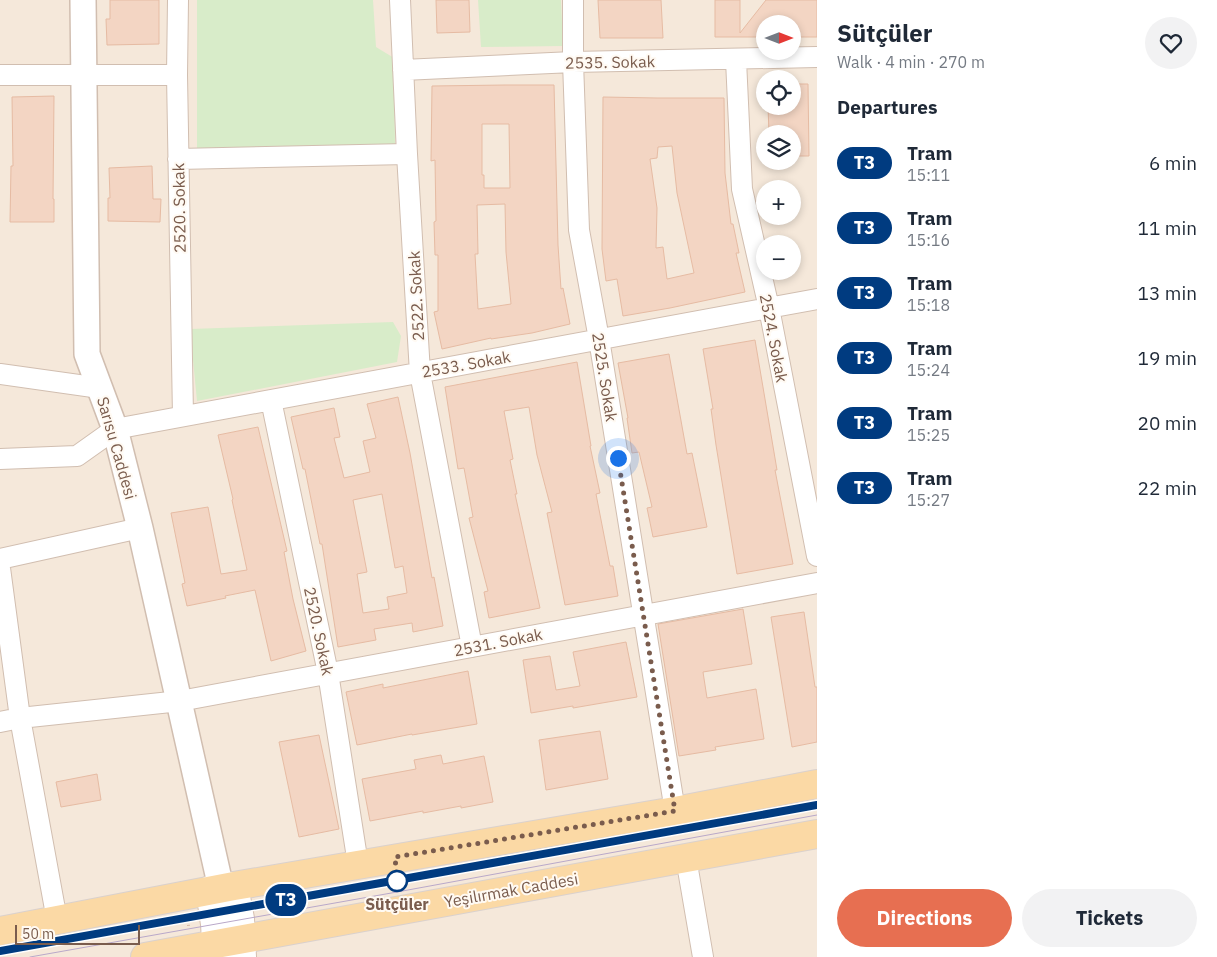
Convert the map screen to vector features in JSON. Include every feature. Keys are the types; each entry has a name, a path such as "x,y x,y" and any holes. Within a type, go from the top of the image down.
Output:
{"main road":[{"path":"0,931 270,879 675,811 817,784"},
{"name":"Yeşilırmak Caddesi","path":"145,957 221,949 278,933 817,834"},
{"path":"212,890 215,924 221,949"}],"street":[{"name":"Sarısu Caddesi","path":"83,0 86,354 115,429 140,528 180,701 212,890"},
{"name":"2520. Sokak","path":"178,0 178,159 183,416"},
{"name":"2522. Sokak","path":"400,0 420,372 472,647"},
{"name":"2525. Sokak","path":"573,0 572,62 579,230 599,340 675,811"},
{"name":"2535. Sokak","path":"403,70 572,62 817,57"},
{"name":"2524. Sokak","path":"736,60 742,189 769,308 817,556"},
{"path":"0,75 177,75"},
{"path":"178,159 407,154"},
{"name":"2533. Sokak","path":"115,429 817,299"},
{"path":"0,374 100,388"},
{"name":"2520. Sokak","path":"271,400 328,673 358,864"},
{"path":"0,459 77,456 115,429"},
{"path":"0,560 140,528"},
{"path":"0,568 20,718 57,920"},
{"name":"2531. Sokak","path":"0,722 20,718 180,701 817,583"},
{"path":"686,858 702,957"}],"path":[{"path":"270,879 278,933"},
{"path":"212,890 221,949"}],"shaded area":[{"path":"0,0 817,0 817,957 0,957"}],"green space":[{"path":"197,0 373,0 376,47 394,58 395,146 197,149"},
{"path":"478,0 561,0 563,46 481,47"},
{"path":"393,322 401,336 397,362 197,401 190,329"}],"building":[{"path":"110,0 159,0 159,44 107,45 106,19 110,19"},
{"path":"436,0 469,0 470,32 437,33"},
{"path":"598,0 661,0 663,38 600,38"},
{"path":"715,0 740,0 740,33 766,0 817,0 817,37 801,37 801,15 756,15 756,37 715,37"},
{"path":"801,84 808,84 809,156 801,156 801,125 769,125 768,115 801,115"},
{"path":"554,85 558,245 561,289 563,288 570,324 532,333 491,338 442,349 434,312 438,311 438,255 435,255 435,160 431,161 432,86","holes":["482,124 509,124 510,188 484,188 484,175 482,175","505,204 506,252 511,304 478,309 475,254 478,254 477,205"]},
{"path":"54,96 54,222 10,222 11,166 13,166 12,97"},
{"path":"603,97 724,98 725,173 731,224 733,224 739,253 736,253 745,292 623,316 617,279 606,281 602,249","holes":["672,146 677,193 694,273 667,279 663,247 656,248 657,208 650,159 657,158 658,147"]},
{"path":"152,166 153,199 161,199 160,222 108,221 108,198 110,198 109,168"},
{"path":"755,340 777,470 775,470 793,564 737,574 703,349"},
{"path":"669,354 687,454 692,453 707,527 653,537 647,508 652,507 639,452 632,453 618,363"},
{"path":"577,362 590,446 600,493 596,494 618,596 565,605 547,513 552,512 537,455 529,407 504,411 513,459 510,460 517,494 515,494 540,608 489,618 484,592 488,591 469,518 473,517 464,468 458,469 445,387"},
{"path":"398,397 432,578 434,577 443,626 413,632 412,623 374,629 376,640 338,647 322,544 320,544 305,469 303,469 291,417 334,408 340,437 334,438 344,478 370,472 363,441 376,438 367,404","holes":["382,494 395,568 403,566 407,593 387,597 389,609 363,613 357,574 367,572 353,500"]},
{"path":"258,427 287,551 284,552 306,651 271,661 255,590 187,606 182,584 185,583 171,513 208,507 221,574 247,570 218,435"},
{"path":"743,609 752,664 703,672 707,698 756,689 764,739 715,747 716,750 679,756 658,624"},
{"path":"804,612 815,687 817,687 817,742 792,747 771,617"},
{"path":"626,642 637,697 531,713 523,660 550,656 556,690 580,686 573,652"},
{"path":"468,671 477,724 357,745 346,692 383,684 383,688"},
{"path":"600,731 608,779 546,790 539,740"},
{"path":"319,735 339,829 299,837 279,742"},
{"path":"441,755 443,764 484,756 493,802 423,813 423,811 370,821 362,779 416,769 414,760"},
{"path":"97,774 101,800 61,807 56,782"}],"tram line":[{"path":"0,951 817,805"},
{"name":"T3","path":"0,951 817,805"},
{"path":"30,957 817,815"}],"place":[{"name":"Sütçüler","path":"397,881"}],"route":[{"path":"397,881 395,857 675,811 618,458"}]}
